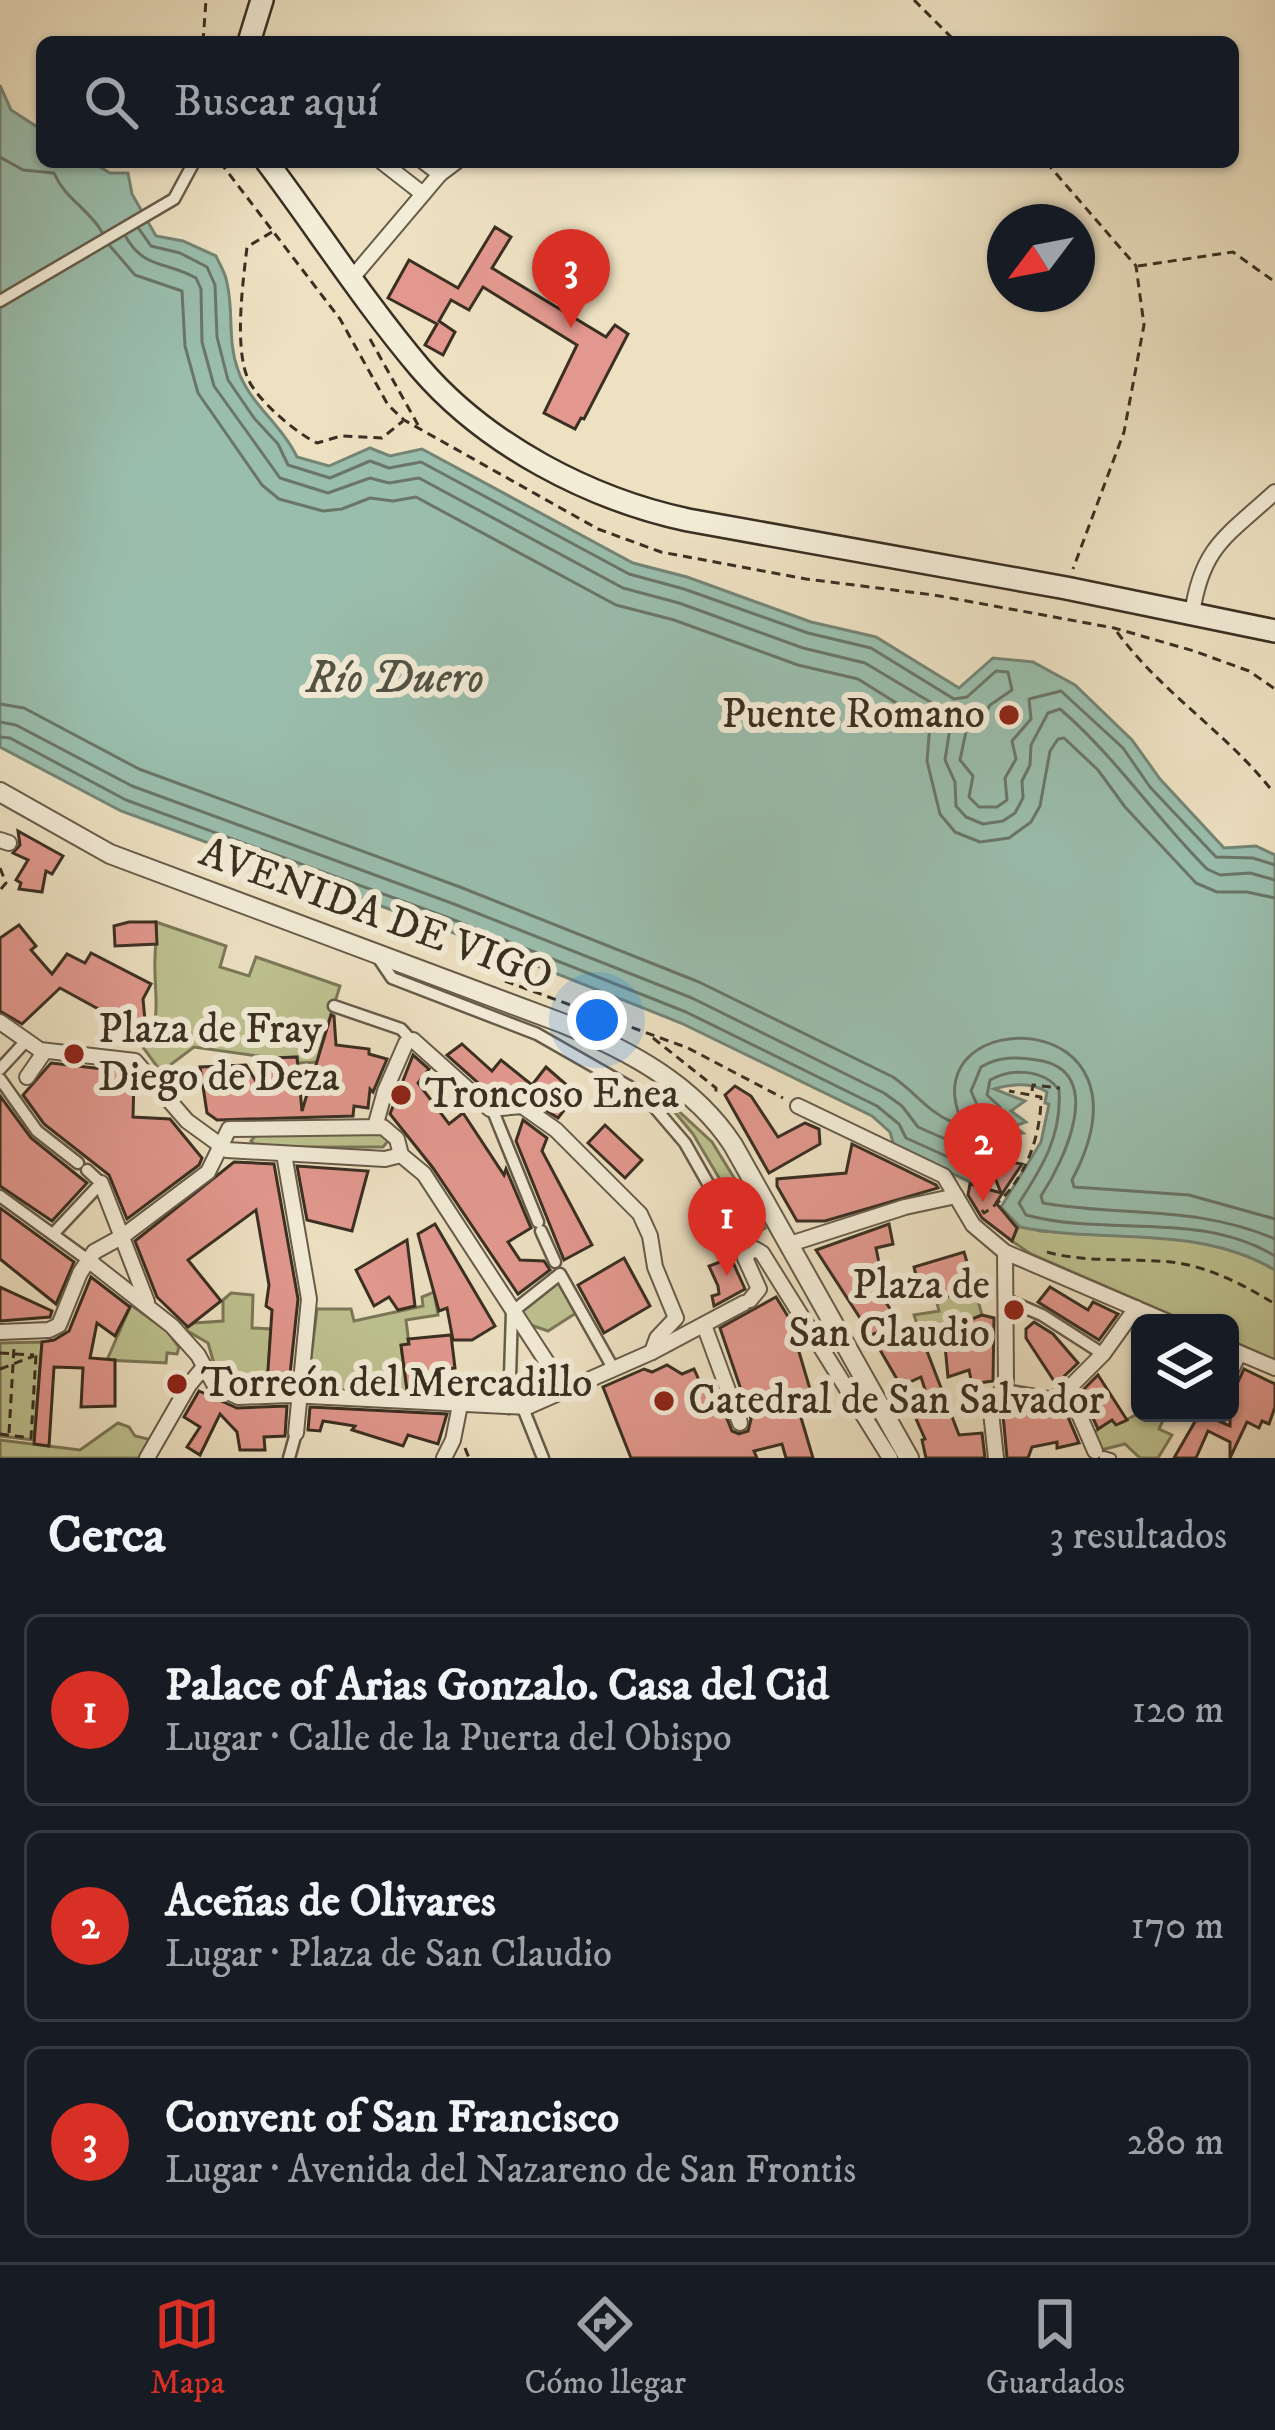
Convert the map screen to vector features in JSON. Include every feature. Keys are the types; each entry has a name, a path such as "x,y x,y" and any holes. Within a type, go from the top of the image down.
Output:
{"main road":[{"path":"251,36 262,0"},
{"path":"271,168 421,369 461,408 525,453 600,493 688,520 1275,631"}],"street":[{"path":"0,301 174,199 191,168"},
{"path":"390,168 423,194"},
{"path":"432,168 440,174"},
{"path":"352,278 448,168"},
{"path":"1192,614 1197,578 1209,552 1275,492"},
{"name":"AVENIDA DE VIGO","path":"0,792 110,854 575,1028 667,1077 700,1104 727,1136 909,1458"},
{"path":"0,1196 149,1307 196,1352 214,1386 235,1397 514,1404 565,1390 652,1352 747,1301 759,1289 746,1262 747,1252 685,1143 644,1095 536,1034 397,980 385,970 376,952"},
{"path":"334,1006 400,1029 493,1111 558,1269 613,1367"},
{"path":"0,1022 45,1051 135,1061 179,1113 220,1147 236,1153 407,1159"},
{"path":"0,1069 19,1037"},
{"path":"375,1127 385,1090 411,1040"},
{"path":"13,1098 45,1051"},
{"path":"0,1079 40,1133 101,1183 126,1233 149,1307"},
{"path":"493,1111 519,1105 538,1117 610,1180 640,1214 676,1318 657,1338 652,1352"},
{"path":"798,1106 944,1176 979,1232 1005,1252 1150,1314"},
{"path":"7,1333 59,1325 88,1260 100,1246 126,1233 208,1172 226,1132 233,1128 375,1127 390,1130 407,1159 424,1174 565,1390"},
{"path":"284,1154 309,1298 290,1458"},
{"path":"54,1233 101,1183"},
{"path":"790,1244 956,1196"},
{"path":"747,1252 753,1248 762,1253 890,1458"},
{"path":"996,1458 991,1417 1004,1390 1005,1252"},
{"path":"511,1310 558,1269"},
{"path":"1005,1300 1108,1347"},
{"path":"1004,1390 1051,1398 1068,1389 1108,1347 1136,1308"},
{"path":"511,1310 514,1404 543,1458"},
{"path":"704,1325 740,1423"},
{"path":"1239,1352 1275,1368"},
{"path":"147,1458 190,1382 203,1368"},
{"path":"1068,1389 1103,1455"},
{"path":"453,1450 454,1405"}],"path":[{"path":"203,36 206,0"},
{"path":"914,0 950,36"},
{"path":"225,168 340,319 388,405 404,420 598,529 661,552 1114,628 1249,671 1275,688"},
{"path":"1051,168 1136,266 1144,325 1124,432 1066,588"},
{"path":"274,230 247,247 243,325 249,380 295,432 317,442 341,436 382,438 404,420"},
{"path":"1136,266 1233,252 1275,282"},
{"path":"370,331 371,343 420,428"},
{"path":"1114,628 1161,686 1221,734 1270,788"},
{"path":"0,868 6,883 0,890"},
{"path":"499,979 713,1059 798,1106"},
{"path":"650,1034 702,1077"},
{"path":"1032,1094 1033,1084 1060,1088"},
{"path":"977,1212 978,1204 984,1213 998,1204 1031,1148 1041,1099 1009,1091"},
{"path":"1043,1251 1074,1258 1187,1264 1237,1282 1275,1304"},
{"path":"7,1333 15,1363 9,1435"},
{"path":"0,1353 36,1355"},
{"path":"0,1369 36,1355"},
{"path":"0,1434 31,1438 36,1355"},
{"path":"453,1450 469,1458"}],"shaded area":[{"path":"156,922 226,946 220,967 249,976 256,957 340,986 320,1062 194,1047 161,1072 142,1046 156,1011"},
{"path":"659,1093 712,1142 765,1228 753,1235 693,1134"},
{"path":"257,1134 383,1134 389,1140 383,1147 257,1147 251,1141"},
{"path":"1019,1225 1040,1231 1191,1241 1249,1257 1275,1270 1275,1360 1239,1344 1239,1314 1169,1314 1031,1254 1012,1241"},
{"path":"559,1281 576,1313 548,1331 525,1323 518,1312"},
{"path":"975,1290 982,1315 922,1338 914,1315 939,1311 936,1299"},
{"path":"434,1292 438,1315 406,1320 409,1344 401,1346 408,1397 307,1391 317,1309 351,1309 354,1321 423,1306 422,1297"},
{"path":"231,1293 253,1295 252,1328 271,1329 267,1389 238,1388 230,1383 229,1376 215,1367 208,1343 184,1329 194,1323 223,1321 223,1300"},
{"path":"131,1305 167,1331 179,1347 177,1354 167,1353 166,1363 107,1360"},
{"path":"42,1342 34,1440 0,1436 0,1343"},
{"path":"1131,1417 1131,1422 1162,1422 1159,1429 1172,1435 1158,1458 1140,1458 1125,1444 1101,1450 1093,1433 1111,1420 1117,1424"},
{"path":"118,1423 135,1436 152,1440 141,1458 0,1458 0,1440 80,1450"}],"water":[{"name":"Río Duero","path":"0,85 11,110 36,126 36,168 128,173 132,194 156,236 183,241 216,256 226,280 238,370 297,457 329,466 370,448 390,456 422,449 633,563 687,577 811,622 876,637 959,688 993,658 1033,662 1075,685 1132,740 1160,779 1224,848 1256,846 1275,855 1275,1270 1214,1246 1020,1227 1001,1207 1041,1142 1049,1104 1045,1103 1047,1092 1041,1089 1021,1085 994,1089 1025,1101 1011,1111 1026,1122 1014,1126 1023,1133 1000,1137 1013,1152 998,1151 1005,1162 987,1159 994,1176 979,1173 985,1189 894,1146 890,1132 872,1116 681,1023 444,929 121,811 0,747"}],"building":[{"path":"495,227 511,237 492,268 606,337 615,325 628,334 575,429 544,413 577,345 483,287 469,310 451,300 439,321 455,332 443,355 425,345 437,324 388,298 409,260 458,288"},
{"path":"18,831 63,856 52,874 46,871 42,892 19,889 21,883 16,880 28,860 13,853 20,845"},
{"path":"156,922 157,944 115,946 114,926"},
{"path":"19,925 36,946 31,950 52,974 67,954 85,963 91,953 151,984 143,999 146,1031 138,1040 124,1023 60,988 22,1024 0,1011 0,938"},
{"path":"331,1015 336,1045 369,1049 369,1054 387,1059 373,1092 370,1089 368,1108 354,1106 353,1116 217,1120 207,1113 200,1067 246,1065 257,1083 272,1058 297,1057 302,1111"},
{"path":"462,1044 492,1071 501,1060 532,1085 546,1067 577,1094 558,1118 515,1091 494,1097 447,1055"},
{"path":"413,1055 429,1069 418,1083 449,1124 463,1113 504,1175 506,1169 531,1228 508,1242 520,1260 544,1261 550,1270 518,1294 433,1168 390,1114"},
{"path":"51,1063 129,1072 134,1077 133,1117 170,1119 202,1158 199,1165 127,1219 109,1175 44,1124 23,1095"},
{"path":"735,1086 751,1096 778,1137 805,1123 819,1129 820,1144 769,1173 725,1095"},
{"path":"0,1096 31,1138 87,1183 52,1221 0,1186"},
{"path":"523,1120 547,1138 542,1151 592,1245 564,1260 516,1141"},
{"path":"605,1125 642,1160 625,1178 588,1143"},
{"path":"852,1144 938,1188 825,1221 797,1221 777,1179 846,1173"},
{"path":"987,1158 1022,1164 996,1203 1017,1228 1012,1241 982,1218 968,1195 970,1184 1001,1193"},
{"path":"234,1162 274,1164 298,1299 289,1384 267,1385 272,1310 266,1306 269,1285 256,1210 188,1260 221,1301 188,1327 157,1297 135,1241"},
{"path":"297,1166 368,1171 352,1231 307,1220"},
{"path":"0,1208 74,1262 56,1304 0,1259"},
{"path":"435,1224 495,1326 472,1340 453,1340 447,1308 439,1311 418,1234"},
{"path":"889,1224 893,1244 876,1248 880,1268 866,1272 900,1324 871,1335 816,1250"},
{"path":"407,1240 415,1306 398,1310 389,1297 374,1306 356,1270"},
{"path":"964,1252 975,1290 927,1301 921,1296 914,1267"},
{"path":"624,1258 650,1306 604,1333 578,1285"},
{"path":"731,1258 745,1289 714,1306 712,1296 719,1294 718,1286 709,1266"},
{"path":"91,1277 130,1307 115,1336 97,1323 90,1358 115,1360 115,1406 81,1407 83,1368 54,1367 49,1446 34,1444 42,1342 69,1331"},
{"path":"0,1287 52,1311 50,1317 0,1321"},
{"path":"1050,1287 1088,1310 1093,1302 1118,1314 1099,1340 1038,1302"},
{"path":"776,1297 789,1318 810,1389 794,1394 813,1458 786,1458 782,1444 754,1451 757,1458 631,1458 603,1387 644,1369 652,1372 667,1365 682,1374 694,1369 703,1389 714,1386 732,1431 748,1431 751,1419 720,1328"},
{"path":"994,1318 993,1381 972,1384 969,1370 948,1377 944,1335 972,1332 972,1319"},
{"path":"1034,1322 1053,1334 1078,1363 1056,1384 1026,1338 1026,1329"},
{"path":"451,1335 455,1368 447,1369 447,1392 407,1390 401,1345 409,1344 408,1339"},
{"path":"922,1338 959,1435 982,1433 985,1458 926,1458 925,1439 913,1412 930,1405 921,1377 901,1386 876,1343"},
{"path":"1244,1369 1275,1384 1269,1424 1262,1421 1259,1428 1247,1422 1230,1458 1230,1442 1208,1431 1196,1458 1174,1458 1195,1422 1230,1426 1230,1422 1239,1422 1239,1380"},
{"path":"1098,1375 1127,1420 1116,1425 1112,1420 1098,1429 1081,1392"},
{"path":"199,1391 237,1408 287,1406 285,1436 264,1437 265,1450 240,1450 237,1432 220,1414 200,1455 187,1447 200,1427 184,1417"},
{"path":"1062,1403 1079,1443 1032,1447 1028,1458 1007,1458 1003,1415"},
{"path":"310,1407 447,1414 438,1444 408,1435 403,1446 352,1430 355,1426 323,1421 320,1431 308,1430"}],"place":[{"name":"Convent of San Francisco","path":"571,328"},
{"name":"Puente Romano","path":"1009,715"},
{"name":"Plaza de Fray Diego de Deza","path":"74,1054"},
{"name":"Troncoso Enea","path":"401,1095"},
{"name":"Aceñas de Olivares","path":"983,1202"},
{"name":"Palace of Arias Gonzalo. Casa del Cid","path":"727,1276"},
{"name":"Plaza de San Claudio","path":"1014,1310"},
{"name":"Torreón del Mercadillo","path":"177,1384"},
{"name":"Catedral de San Salvador","path":"664,1401"}]}
